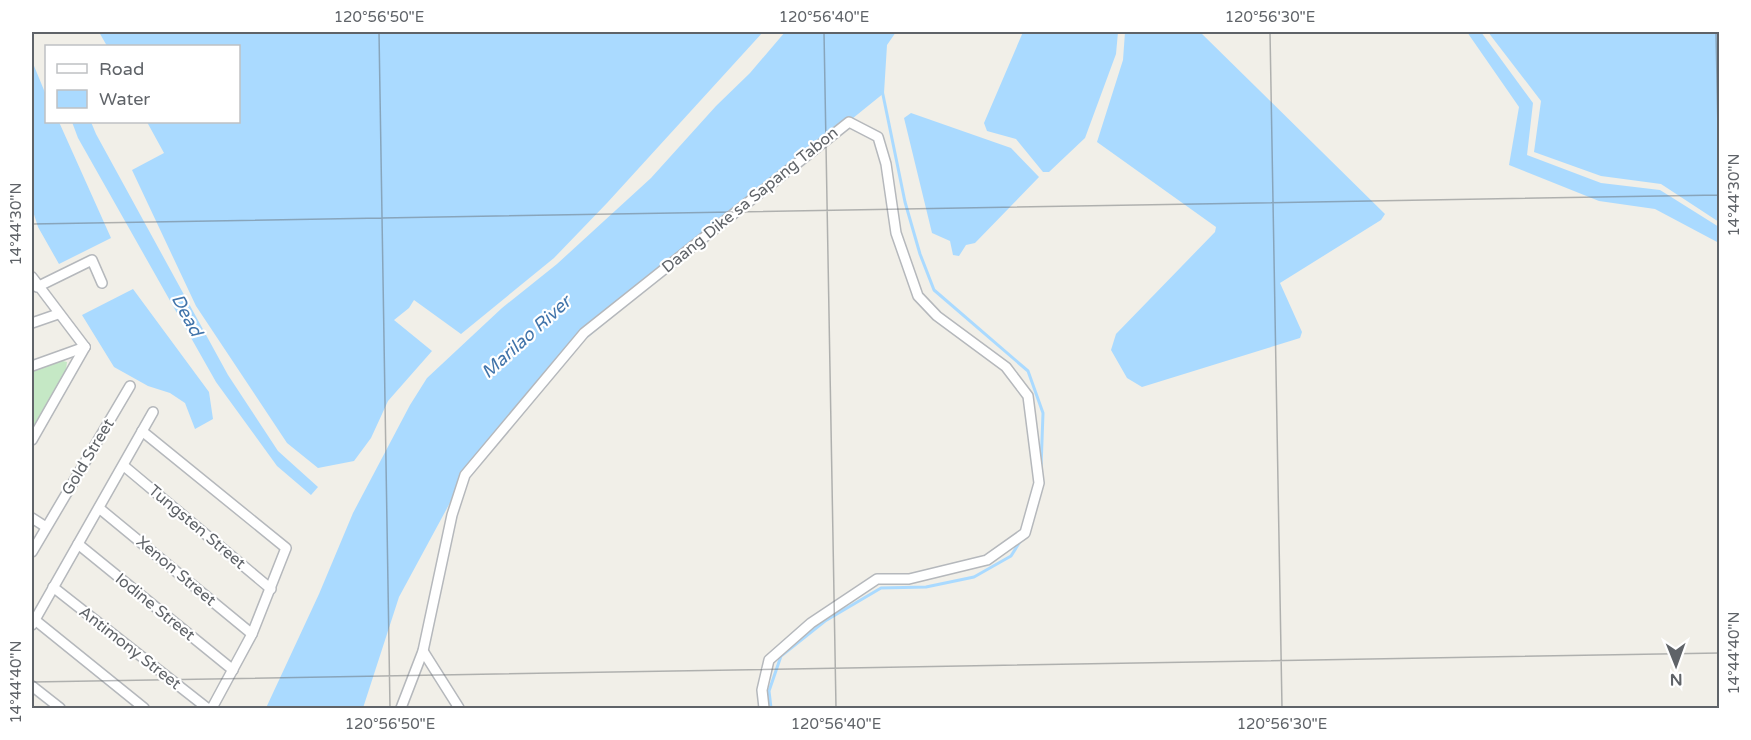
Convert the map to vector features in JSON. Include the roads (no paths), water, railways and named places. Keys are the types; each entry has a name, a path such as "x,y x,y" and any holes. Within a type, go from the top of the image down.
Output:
{"street":[{"name":"Daang Dike sa Sapang Tabon","path":"423,651 452,515 465,475 584,333 849,122 878,137 886,164 896,233 918,296 937,316 1006,367 1028,396 1039,483 1025,533 987,560 909,579 877,579 810,623 769,660 762,690 764,708"},
{"path":"37,286 92,260 102,283"},
{"path":"32,277 85,347"},
{"path":"32,323 58,314"},
{"path":"32,366 85,347"},
{"path":"32,440 85,347"},
{"name":"Gold Street","path":"32,552 130,386"},
{"path":"144,708 33,623 153,412"},
{"path":"142,431 285,548 252,634 212,708"},
{"name":"Tungsten Street","path":"124,466 271,589"},
{"name":"Xenon Street","path":"99,508 252,634"},
{"path":"32,518 46,527"},
{"name":"Iodine Street","path":"78,544 233,670"},
{"name":"Antimony Street","path":"53,586 207,708"},
{"path":"401,708 423,651"},
{"path":"423,651 459,708"},
{"path":"32,686 60,708"}],"water":[{"path":"99,32 763,32 554,258 461,334 414,300 409,308 394,320 432,351 388,401 371,438 354,461 318,468 287,443 196,306 132,170 164,153 148,123 240,123 240,45 106,45"},
{"name":"Marilao River","path":"785,32 896,32 887,45 884,93 555,365 465,475 399,597 363,708 266,708 319,594 353,513 410,405 427,378 502,308 557,264 651,178 716,106 750,73"},
{"path":"1023,32 1118,32 1116,54 1085,138 1049,172 1043,172 1016,139 987,131 984,123"},
{"path":"1125,32 1200,32 1385,214 1381,220 1280,283 1302,332 1300,338 1142,387 1127,378 1111,350 1116,334 1215,232 1216,227 1097,142 1123,60"},
{"path":"1467,32 1481,32 1533,103 1527,155 1601,183 1660,190 1719,227 1719,243 1655,209 1599,201 1509,165 1519,107"},
{"path":"1488,32 1719,32 1719,222 1661,184 1601,176 1534,152 1541,101"},
{"path":"32,61 45,93 45,123 59,123 111,238 59,264 38,227 32,208"},
{"path":"911,113 1011,148 1039,177 975,243 966,245 959,256 953,255 950,241 932,233 904,118"},
{"name":"Dead","path":"72,123 91,123 228,375 278,451 318,487 311,495 277,466 216,382 78,138"},
{"path":"133,289 209,392 213,419 195,429 185,403 170,393 148,386 114,367 82,315"}],"waterway":[{"path":"882,90 905,202 920,254 934,290 1028,371 1043,413 1041,468"},
{"path":"771,708 769,691 781,656 825,621 881,588 926,587 974,577 1011,556 1021,540"}]}
